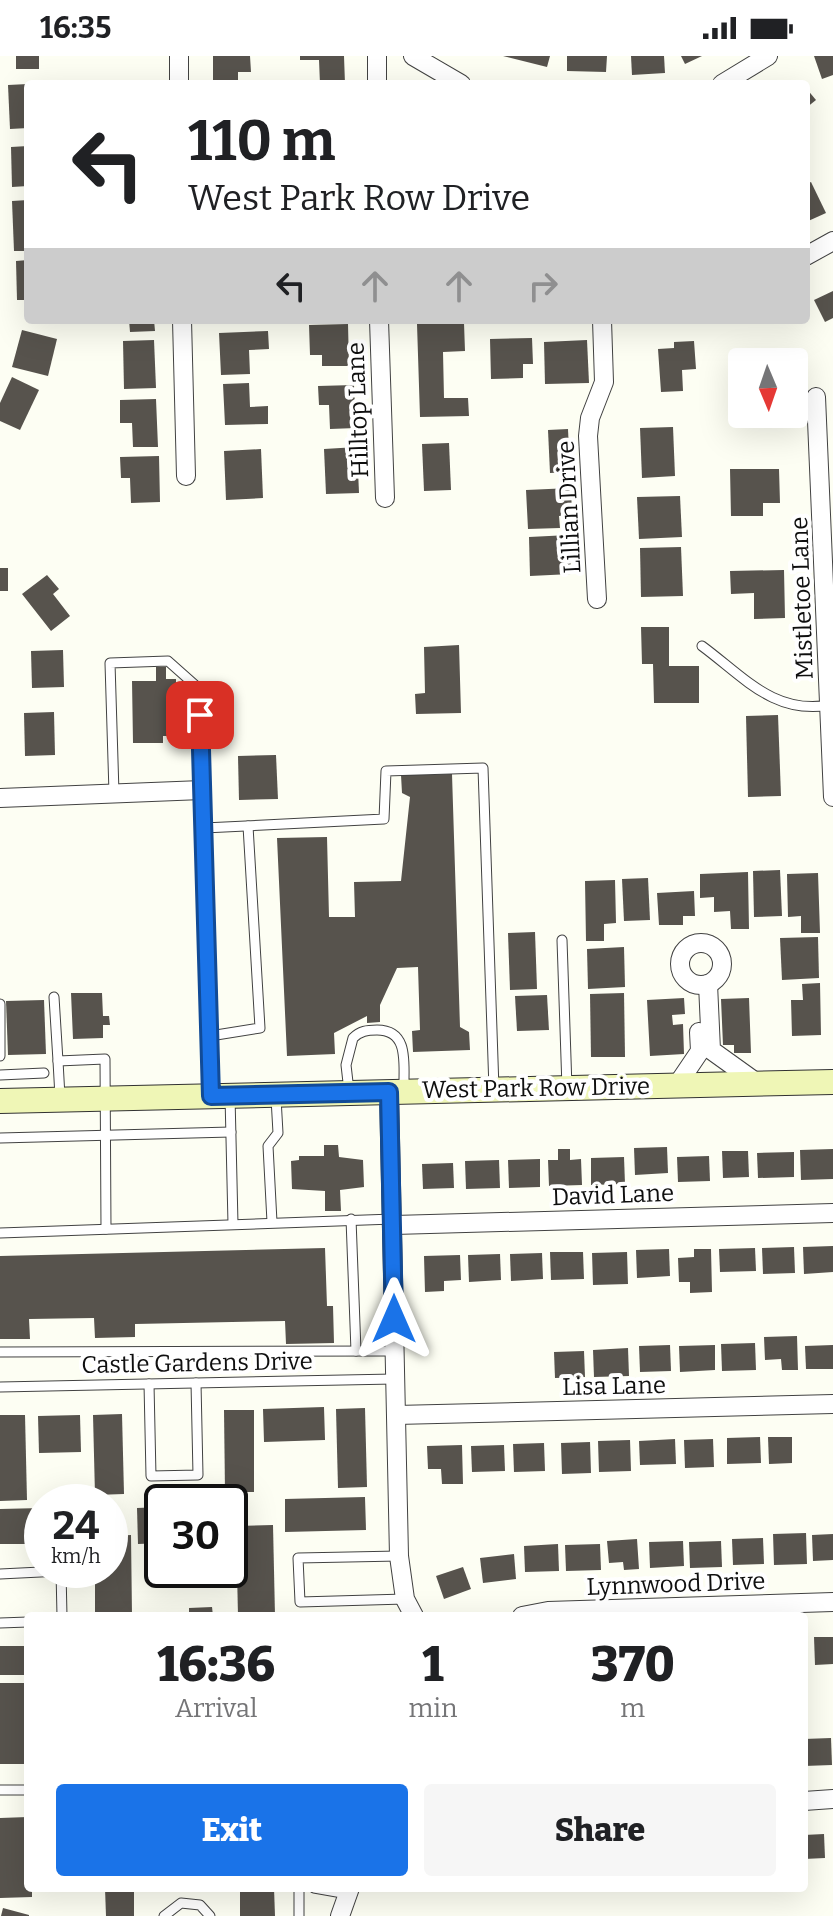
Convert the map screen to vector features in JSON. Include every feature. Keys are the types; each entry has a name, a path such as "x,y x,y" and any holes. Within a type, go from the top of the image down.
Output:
{"main road":[{"name":"West Park Row Drive","path":"0,1101 833,1082"}],"street":[{"path":"179,56 179,80"},
{"path":"377,56 377,80"},
{"path":"413,56 454,80"},
{"path":"729,80 768,56"},
{"path":"810,254 833,241"},
{"path":"182,324 186,476"},
{"name":"Hilltop Lane","path":"379,324 385,498"},
{"name":"Lillian Drive","path":"597,599 588,436 590,418 604,382 602,324"},
{"name":"Mistletoe Lane","path":"816,397 833,797"},
{"path":"0,798 202,790"},
{"path":"677,1085 706,1051 702,985"},
{"path":"706,1051 757,1083"},
{"path":"396,1092 394,1379 399,1556 405,1599 412,1612"},
{"name":"David Lane","path":"394,1222 833,1213"},
{"name":"Lisa Lane","path":"396,1415 833,1404"},
{"name":"Lynnwood Drive","path":"543,1612 833,1602"},
{"path":"808,1801 833,1799"},
{"path":"340,1916 349,1892"}],"lane":[{"path":"702,646 772,701 808,709 830,705"},
{"path":"114,793 110,663 168,661 195,685 200,715 210,1036 220,1096 231,1132 233,1224"},
{"path":"204,828 384,819 386,771 483,768 494,1089"},
{"path":"210,1036 260,1028 248,826"},
{"path":"562,940 567,1088"},
{"path":"54,997 60,1100"},
{"path":"0,1004 0,1056"},
{"path":"349,1093 348,1048 358,1033 368,1030 383,1030 399,1037 396,1092"},
{"path":"58,1061 105,1059 106,1229"},
{"path":"0,1075 44,1073"},
{"path":"272,1222 268,1146 278,1133 276,1095"},
{"path":"0,1138 231,1132"},
{"path":"0,1233 351,1219 394,1222"},
{"path":"351,1219 356,1351"},
{"path":"0,1352 394,1351"},
{"name":"Castle Gardens Drive","path":"0,1387 394,1379"},
{"path":"149,1384 151,1476 198,1475 196,1383"},
{"path":"399,1556 298,1558 300,1602 405,1599"},
{"path":"0,1574 61,1571 62,1612"},
{"path":"0,1623 24,1622"},
{"path":"0,1790 24,1790"},
{"path":"299,1892 299,1916"},
{"path":"164,1916 181,1903 200,1905 210,1916"}],"building":[{"path":"16,56 39,56 39,69 16,69"},
{"path":"213,56 250,56 251,72 238,72 238,80 213,80"},
{"path":"300,56 344,56 345,80 320,80 319,60 300,60"},
{"path":"503,56 550,56 547,67"},
{"path":"567,56 607,56 606,72 567,71"},
{"path":"631,56 664,56 665,73 632,75"},
{"path":"681,56 702,56 685,64"},
{"path":"814,56 833,56 833,75 822,79"},
{"path":"24,84 24,128 10,129 8,85"},
{"path":"24,146 24,186 12,187 11,147"},
{"path":"810,182 826,213 810,220"},
{"path":"24,200 24,251 14,251 12,201"},
{"path":"24,260 24,300 17,300 16,261"},
{"path":"833,291 833,318 825,322 814,300"},
{"path":"129,324 154,324 155,331 130,332"},
{"path":"348,324 349,366 322,366 322,355 310,355 309,325"},
{"path":"417,324 464,324 465,351 443,352 444,398 468,398 469,416 420,417"},
{"path":"22,330 57,339 48,376 12,367"},
{"path":"268,331 269,349 249,350 250,374 221,375 219,333"},
{"path":"532,338 533,364 523,364 523,378 491,379 490,339"},
{"path":"154,340 156,388 124,389 123,341"},
{"path":"587,340 589,383 545,384 544,342"},
{"path":"694,341 696,369 682,370 683,391 661,392 658,349 674,348 674,342"},
{"path":"12,377 39,390 20,430 0,421 0,403"},
{"path":"249,383 250,407 268,406 268,424 225,425 223,384"},
{"path":"354,385 356,428 330,429 329,405 319,405 318,386"},
{"path":"156,399 158,447 133,447 132,423 120,423 120,400"},
{"path":"673,427 675,476 642,478 640,428"},
{"path":"568,429 570,472 550,473 548,430"},
{"path":"449,443 451,490 424,491 422,444"},
{"path":"357,447 359,493 326,494 324,449"},
{"path":"261,449 263,498 226,500 224,451"},
{"path":"159,456 160,502 131,503 130,478 121,478 120,457"},
{"path":"730,469 779,469 780,503 763,503 763,516 731,516"},
{"path":"571,488 572,515 559,516 560,528 528,529 526,490"},
{"path":"680,496 682,537 639,539 637,497"},
{"path":"569,535 571,574 530,576 529,537"},
{"path":"681,547 683,596 641,597 640,548"},
{"path":"0,568 8,568 8,591 0,591"},
{"path":"784,570 785,618 754,619 754,593 731,594 730,571"},
{"path":"47,575 59,589 53,594 70,616 51,631 22,594"},
{"path":"641,627 669,627 669,666 699,666 699,703 654,703 653,664 642,664"},
{"path":"459,645 461,713 416,714 415,694 425,693 424,647"},
{"path":"63,650 64,687 32,688 31,651"},
{"path":"156,667 166,667 166,679 176,679 176,691 190,691 190,709 178,709 178,736 163,736 163,743 133,743 132,681 156,681"},
{"path":"54,712 55,755 25,756 24,713"},
{"path":"778,715 781,796 748,797 746,716"},
{"path":"276,755 278,799 239,800 238,756"},
{"path":"452,774 460,1027 469,1032 470,1050 413,1052 412,1031 420,1030 418,967 397,968 380,1005 380,1022 367,1023 367,1016 334,1033 335,1054 287,1056 277,838 327,837 329,917 355,917 354,882 401,881 410,797 402,793 401,775"},
{"path":"780,870 782,916 754,917 753,871"},
{"path":"748,872 749,929 731,929 730,911 714,912 714,897 700,898 700,874"},
{"path":"818,873 820,933 801,933 801,916 788,917 787,874"},
{"path":"648,878 650,920 624,921 622,879"},
{"path":"615,880 616,923 604,924 604,941 586,941 585,881"},
{"path":"694,891 695,916 683,916 683,925 659,925 657,893"},
{"path":"535,932 537,989 510,990 508,933"},
{"path":"818,937 819,978 782,980 780,938"},
{"path":"624,947 625,987 588,989 587,949"},
{"path":"820,983 821,1035 792,1036 791,1000 803,1000 802,984"},
{"path":"71,993 102,993 103,1016 109,1016 110,1025 103,1025 103,1038 73,1039"},
{"path":"624,993 625,1057 591,1057 590,994"},
{"path":"547,995 549,1030 517,1031 515,996"},
{"path":"684,998 685,1014 672,1015 673,1025 683,1024 684,1054 650,1056 647,1000"},
{"path":"749,998 751,1053 734,1053 734,1045 723,1045 721,999"},
{"path":"44,1000 46,1054 8,1055 6,1001"},
{"path":"324,1145 338,1145 339,1157 363,1160 364,1187 340,1190 341,1211 325,1211 325,1191 292,1189 291,1161 299,1160 299,1156 324,1156"},
{"path":"667,1147 668,1173 635,1175 634,1148"},
{"path":"558,1149 570,1149 570,1160 581,1159 582,1185 549,1186 548,1160 558,1160"},
{"path":"833,1149 833,1179 801,1180 800,1150"},
{"path":"722,1151 748,1151 749,1177 723,1178"},
{"path":"794,1152 794,1177 758,1178 757,1153"},
{"path":"709,1156 710,1181 678,1182 677,1157"},
{"path":"624,1157 625,1184 591,1185 591,1158"},
{"path":"540,1159 540,1187 509,1188 508,1160"},
{"path":"499,1160 500,1188 466,1189 465,1161"},
{"path":"453,1163 454,1188 423,1189 422,1164"},
{"path":"833,1246 833,1272 804,1274 803,1247"},
{"path":"794,1247 795,1273 763,1274 762,1248"},
{"path":"325,1248 327,1306 333,1306 334,1343 286,1344 285,1321 135,1324 135,1337 95,1338 94,1318 29,1319 30,1339 0,1339 0,1256"},
{"path":"755,1248 756,1271 720,1272 719,1249"},
{"path":"669,1249 670,1276 637,1278 636,1250"},
{"path":"694,1249 711,1249 712,1292 690,1293 690,1282 679,1282 678,1258 694,1257"},
{"path":"550,1252 583,1252 584,1279 551,1280"},
{"path":"627,1252 628,1284 593,1285 592,1253"},
{"path":"542,1253 543,1279 511,1281 510,1254"},
{"path":"500,1254 501,1280 469,1282 468,1255"},
{"path":"460,1255 461,1280 444,1281 444,1291 425,1292 424,1256"},
{"path":"797,1336 798,1370 782,1370 781,1359 765,1360 764,1337"},
{"path":"755,1343 756,1370 722,1371 721,1344"},
{"path":"670,1345 671,1371 640,1372 639,1346"},
{"path":"715,1345 715,1370 680,1372 679,1346"},
{"path":"833,1345 833,1369 806,1369 805,1346"},
{"path":"628,1348 629,1376 594,1377 593,1350"},
{"path":"584,1351 585,1377 555,1378 554,1352"},
{"path":"324,1407 325,1440 264,1442 263,1409"},
{"path":"365,1408 367,1487 338,1488 336,1409"},
{"path":"224,1410 254,1410 254,1492 248,1492 248,1484 225,1484"},
{"path":"122,1414 124,1484 95,1484 93,1415"},
{"path":"0,1415 25,1415 27,1484 24,1484 24,1500 0,1501"},
{"path":"80,1415 81,1452 39,1453 38,1416"},
{"path":"760,1437 761,1463 727,1464 727,1438"},
{"path":"768,1437 792,1437 792,1463 769,1464"},
{"path":"675,1439 676,1464 640,1465 639,1441"},
{"path":"713,1439 714,1467 685,1468 684,1440"},
{"path":"630,1440 631,1471 599,1472 598,1441"},
{"path":"590,1442 591,1473 562,1474 561,1443"},
{"path":"544,1443 545,1471 514,1472 513,1444"},
{"path":"462,1445 463,1484 442,1484 441,1469 428,1469 427,1446"},
{"path":"504,1445 505,1471 472,1472 471,1446"},
{"path":"365,1497 366,1530 285,1532 285,1499"},
{"path":"24,1508 24,1544 0,1544 0,1509"},
{"path":"137,1508 144,1508 144,1544 138,1544"},
{"path":"273,1525 275,1612 238,1612 237,1588 248,1588 248,1526"},
{"path":"806,1533 807,1564 774,1565 773,1534"},
{"path":"833,1534 833,1560 813,1561 812,1535"},
{"path":"128,1535 131,1535 132,1612 95,1612 95,1588 128,1588"},
{"path":"763,1538 764,1564 733,1565 732,1539"},
{"path":"637,1539 639,1569 624,1570 623,1562 609,1563 607,1541"},
{"path":"683,1541 684,1566 650,1568 649,1542"},
{"path":"721,1541 722,1567 690,1568 689,1542"},
{"path":"558,1544 559,1571 525,1572 524,1546"},
{"path":"600,1544 601,1570 566,1571 565,1545"},
{"path":"514,1554 516,1579 483,1583 480,1558"},
{"path":"463,1567 471,1589 444,1599 436,1576"},
{"path":"212,1607 213,1612 189,1612 189,1608"},
{"path":"814,1637 833,1637 833,1664 815,1665"},
{"path":"0,1646 24,1646 24,1675 0,1675"},
{"path":"0,1683 24,1683 24,1764 0,1764"},
{"path":"831,1738 832,1765 808,1766 808,1739"},
{"path":"24,1817 24,1892 32,1892 32,1897 0,1898 0,1818"},
{"path":"824,1834 825,1858 808,1859 808,1835"},
{"path":"105,1892 134,1892 134,1916 106,1916"},
{"path":"240,1892 274,1892 275,1916 240,1916"},
{"path":"3,1908 29,1915 29,1916 1,1916"}],"route":[{"path":"200,715 211,1096 389,1092 394,1319"}]}
